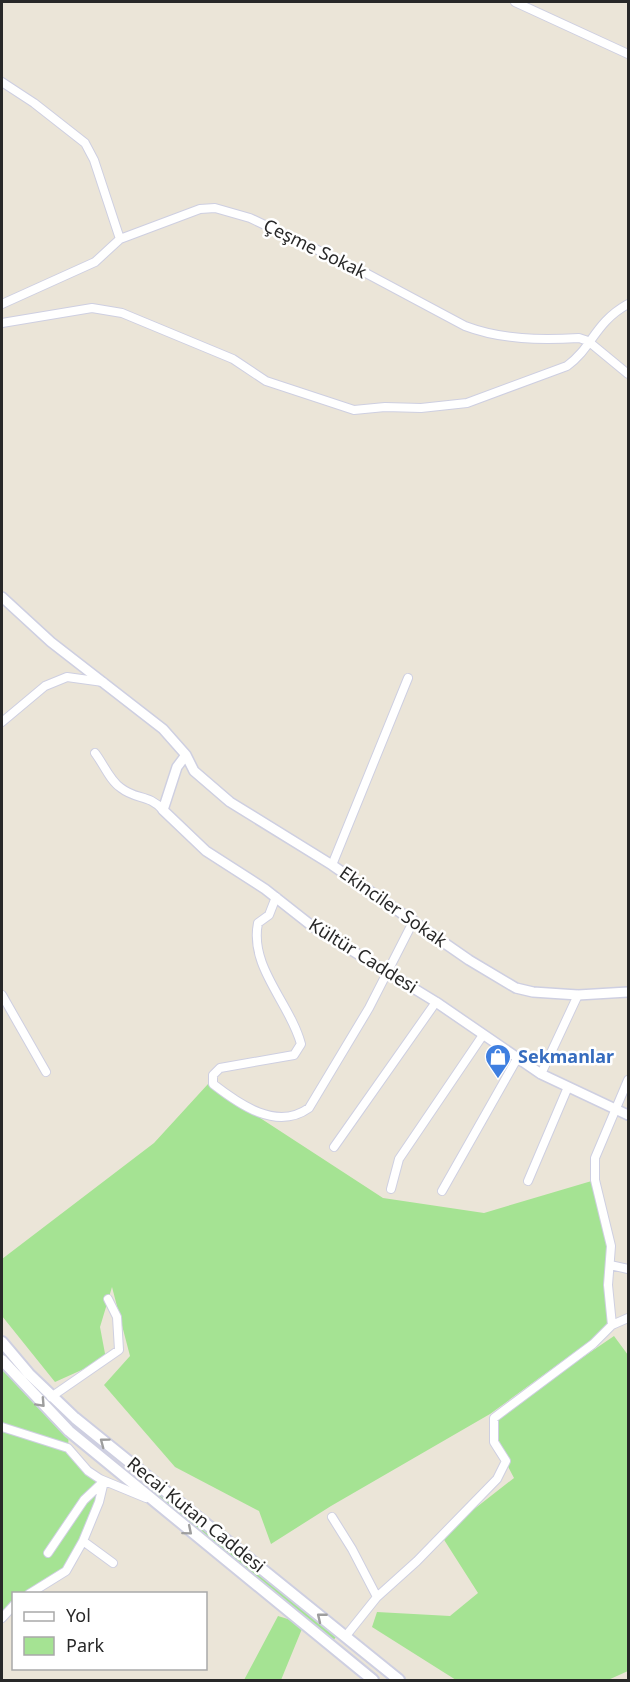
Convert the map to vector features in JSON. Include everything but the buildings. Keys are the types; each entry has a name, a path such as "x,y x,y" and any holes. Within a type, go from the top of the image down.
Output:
{"main road":[{"name":"Recai Kutan Caddesi","path":"2,1342 51,1397 399,1680"},
{"name":"Recai Kutan Caddesi","path":"2,1360 51,1415 151,1500 373,1680"}],"street":[{"path":"515,2 628,54"},
{"path":"2,82 85,143 94,159 120,239"},
{"name":"Çeşme Sokak","path":"2,304 95,262 120,239 200,209 215,208 233,211 362,271 482,333 536,339 579,338 588,341"},
{"path":"2,323 92,308 123,313 233,359 266,381 354,410 385,407 421,408 474,401 567,366 605,320 628,304"},
{"path":"588,341 628,374"},
{"name":"Ekinciler Sokak","path":"2,597 51,642 163,729 186,755 194,771 230,801 332,865 469,960 516,988 578,995 628,992"},
{"path":"2,722 45,686 67,677 104,682"},
{"path":"332,865 408,678"},
{"path":"95,753 119,788 153,800 163,810 177,767 186,755"},
{"name":"Kültür Caddesi","path":"163,810 206,851 276,897 312,926 436,1002 541,1074 628,1114"},
{"path":"276,897 269,915 258,923 255,939 264,969 295,1024 301,1044 294,1055 283,1059 220,1068 213,1075 213,1084 263,1116 296,1117 309,1108 369,1008 414,920"},
{"path":"2,995 46,1072"},
{"path":"541,1074 578,995"},
{"path":"334,1147 436,1002"},
{"path":"391,1189 399,1159 483,1035"},
{"path":"442,1191 518,1057"},
{"path":"612,1326 608,1285 611,1246 595,1180 595,1158 628,1080"},
{"path":"528,1181 568,1088"},
{"path":"610,1265 628,1269"},
{"path":"51,1397 119,1350 117,1317 108,1299"},
{"path":"345,1637 377,1597 417,1561 497,1479 506,1461 494,1442 494,1418 593,1344 612,1326 628,1318"},
{"path":"2,1427 68,1448 88,1471 104,1481 151,1500"},
{"path":"31,1592 66,1571 83,1541 99,1502 104,1481"},
{"path":"48,1553 84,1500 104,1481"},
{"path":"332,1518 352,1549 377,1597"},
{"path":"83,1541 113,1563"}],"green space":[{"path":"208,1084 383,1198 484,1213 595,1180 611,1246 612,1325 490,1414 331,1506 271,1544 259,1511 175,1467 104,1385 130,1356 112,1287 100,1327 106,1359 55,1382 2,1316 2,1259 154,1143"},
{"path":"614,1336 628,1355 628,1671 608,1680 456,1680 372,1627 377,1612 450,1616 478,1593 441,1535 514,1478 499,1449 494,1418"},
{"path":"2,1358 69,1431 68,1448 104,1481 88,1529 70,1566 47,1584 34,1590 12,1592 12,1606 2,1618"},
{"path":"154,1487 336,1637 332,1642 150,1492"},
{"path":"278,1616 304,1624 281,1680 244,1680"}],"place":[{"name":"Sekmanlar","path":"498,1080"}]}
